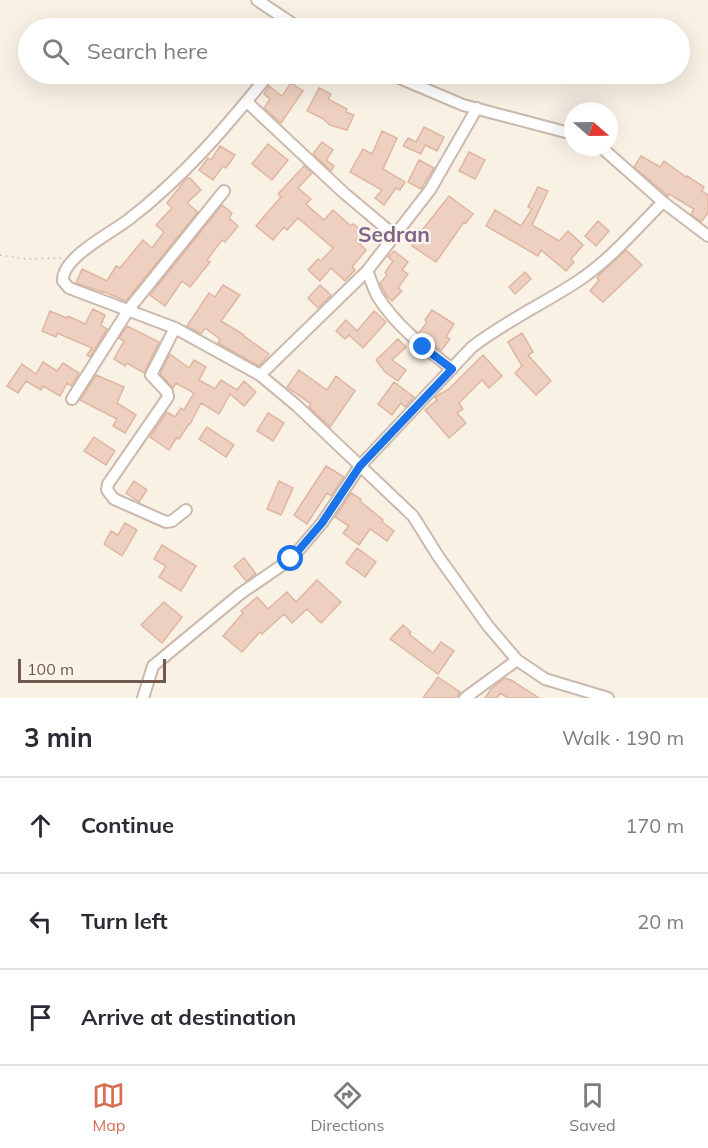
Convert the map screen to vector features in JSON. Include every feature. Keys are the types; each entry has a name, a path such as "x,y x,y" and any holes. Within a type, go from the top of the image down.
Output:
{"street":[{"path":"256,0 280,18"},
{"path":"262,84 220,134 184,172 128,220 75,257 62,275 65,284 175,328 260,375 296,405 413,516 438,556 488,626 517,660 545,679 609,698"},
{"path":"414,84 463,105 564,132"},
{"path":"247,102 344,193 394,235"},
{"path":"260,375 367,271 430,190 477,108"},
{"path":"612,156 663,202 708,236"},
{"path":"72,399 129,309 224,192"},
{"path":"143,698 153,666 240,594 291,559 322,523 360,466 472,347 494,331 579,280 601,263 663,202"},
{"path":"367,271 377,296 401,326 423,347 452,369"},
{"path":"175,328 151,375 167,392 168,397 108,484 107,490 114,499 165,522 172,521 186,510"},
{"path":"465,698 517,660"}],"path":[{"path":"0,255 27,259 75,257"}],"building":[{"path":"290,84 303,91 281,123 264,108 270,99 264,94 269,86 282,96"},
{"path":"319,88 331,94 328,99 354,115 347,130 330,125 322,118 307,111"},
{"path":"424,127 444,137 437,151 425,145 421,154 403,146 408,138 416,142"},
{"path":"382,131 397,138 383,169 405,182 400,190 396,188 384,205 375,198 382,190 350,172 363,149 372,154"},
{"path":"322,142 333,150 326,160 334,166 331,171 313,154"},
{"path":"268,144 288,160 272,180 252,164"},
{"path":"220,146 235,155 226,168 223,166 213,180 199,170 208,158 211,160"},
{"path":"469,152 485,160 475,179 459,171"},
{"path":"641,156 660,167 664,161 704,187 702,191 708,195 708,213 701,222 691,214 694,209 669,194 668,196 634,167"},
{"path":"419,160 434,168 421,189 408,182"},
{"path":"304,166 312,173 298,188 311,199 306,204 324,220 333,210 351,226 353,224 363,231 356,240 366,250 352,267 355,270 345,281 331,268 320,281 308,270 318,259 321,261 333,248 298,218 287,230 284,227 273,240 256,226 281,197 278,194"},
{"path":"187,178 190,178 201,190 187,203 198,212 126,301 76,283 82,269 107,281 116,266 120,268 143,240 152,248 164,232 156,225 172,208 167,203"},
{"path":"538,187 548,191 532,225 559,241 568,231 583,245 571,259 574,262 566,271 541,250 538,256 486,226 495,210 521,226 532,209 528,207"},
{"path":"449,196 473,214 466,223 464,222 436,262 412,246"},
{"path":"222,205 232,213 229,218 238,226 225,242 222,240 207,260 210,262 190,287 182,281 165,306 150,295"},
{"path":"598,221 609,231 596,246 585,236"},
{"path":"626,250 642,265 603,302 590,291 599,280 597,278 600,274"},
{"path":"394,251 408,262 402,270 408,274 398,288 402,291 392,301 380,283 387,275 385,273 393,261 388,257"},
{"path":"525,272 531,279 515,294 509,287"},
{"path":"223,285 240,295 221,321 269,354 259,366 218,343 220,339 205,328 201,334 187,326 209,293 215,297"},
{"path":"320,285 331,295 318,308 308,298"},
{"path":"93,309 105,315 101,325 107,329 90,357 87,355 92,348 57,333 56,337 42,331 50,311 85,324"},
{"path":"432,310 454,324 446,337 450,339 441,351 419,333"},
{"path":"374,311 386,322 363,348 349,335 345,339 336,331 346,320 357,331"},
{"path":"127,326 159,342 144,373 127,363 125,366 114,359 124,341 119,338"},
{"path":"522,333 533,352 528,355 551,381 536,395 515,373 522,366 508,342"},
{"path":"398,339 406,347 392,360 406,370 398,381 385,372 376,360"},
{"path":"170,354 189,368 194,360 206,367 199,380 215,389 221,380 237,390 244,381 256,392 244,406 230,394 219,414 201,403 190,424 179,439 177,437 169,450 150,437 167,412 175,417 181,408 184,410 194,393 176,383 173,388 160,374"},
{"path":"483,355 502,376 489,388 482,380 459,403 463,409 457,413 466,423 449,438 425,410 437,400 435,397 449,389"},
{"path":"43,362 57,371 63,363 79,373 71,386 67,383 60,396 43,386 41,390 26,381 18,393 7,386 22,364 36,374"},
{"path":"299,370 327,390 336,376 355,391 330,427 309,407 311,404 287,387"},
{"path":"96,375 124,387 117,403 136,415 125,433 113,426 117,419 80,400"},
{"path":"394,382 414,397 405,407 401,403 392,415 378,404"},
{"path":"268,413 284,423 273,441 257,431"},
{"path":"207,427 234,445 226,457 199,439"},
{"path":"94,437 115,451 106,465 84,451"},
{"path":"326,466 344,477 331,496 327,493 307,524 294,515"},
{"path":"134,481 147,490 139,502 126,493"},
{"path":"279,481 293,488 281,515 267,509"},
{"path":"351,493 361,499 360,501 394,531 387,541 370,529 359,545 343,533 349,526 335,517"},
{"path":"125,523 137,530 122,556 104,544 111,531 118,535"},
{"path":"162,545 196,566 181,591 159,577 166,566 154,559"},
{"path":"357,548 376,562 365,577 346,563"},
{"path":"244,558 256,574 246,581 234,566"},
{"path":"317,580 341,602 321,623 307,609 292,623 284,614 262,634 260,632 242,652 223,636 243,613 241,611 257,597 268,609 287,592 296,602"},
{"path":"164,602 182,617 162,643 141,625"},
{"path":"403,625 411,632 409,634 433,653 441,642 454,651 438,674 390,639"},
{"path":"438,677 460,692 456,698 423,698"},
{"path":"505,678 539,698 508,698 500,693 497,698 485,698 491,689"}],"district":[{"name":"Sedran","path":"394,235"}],"route":[{"path":"291,559 322,523 360,466 452,369 423,347"}]}
